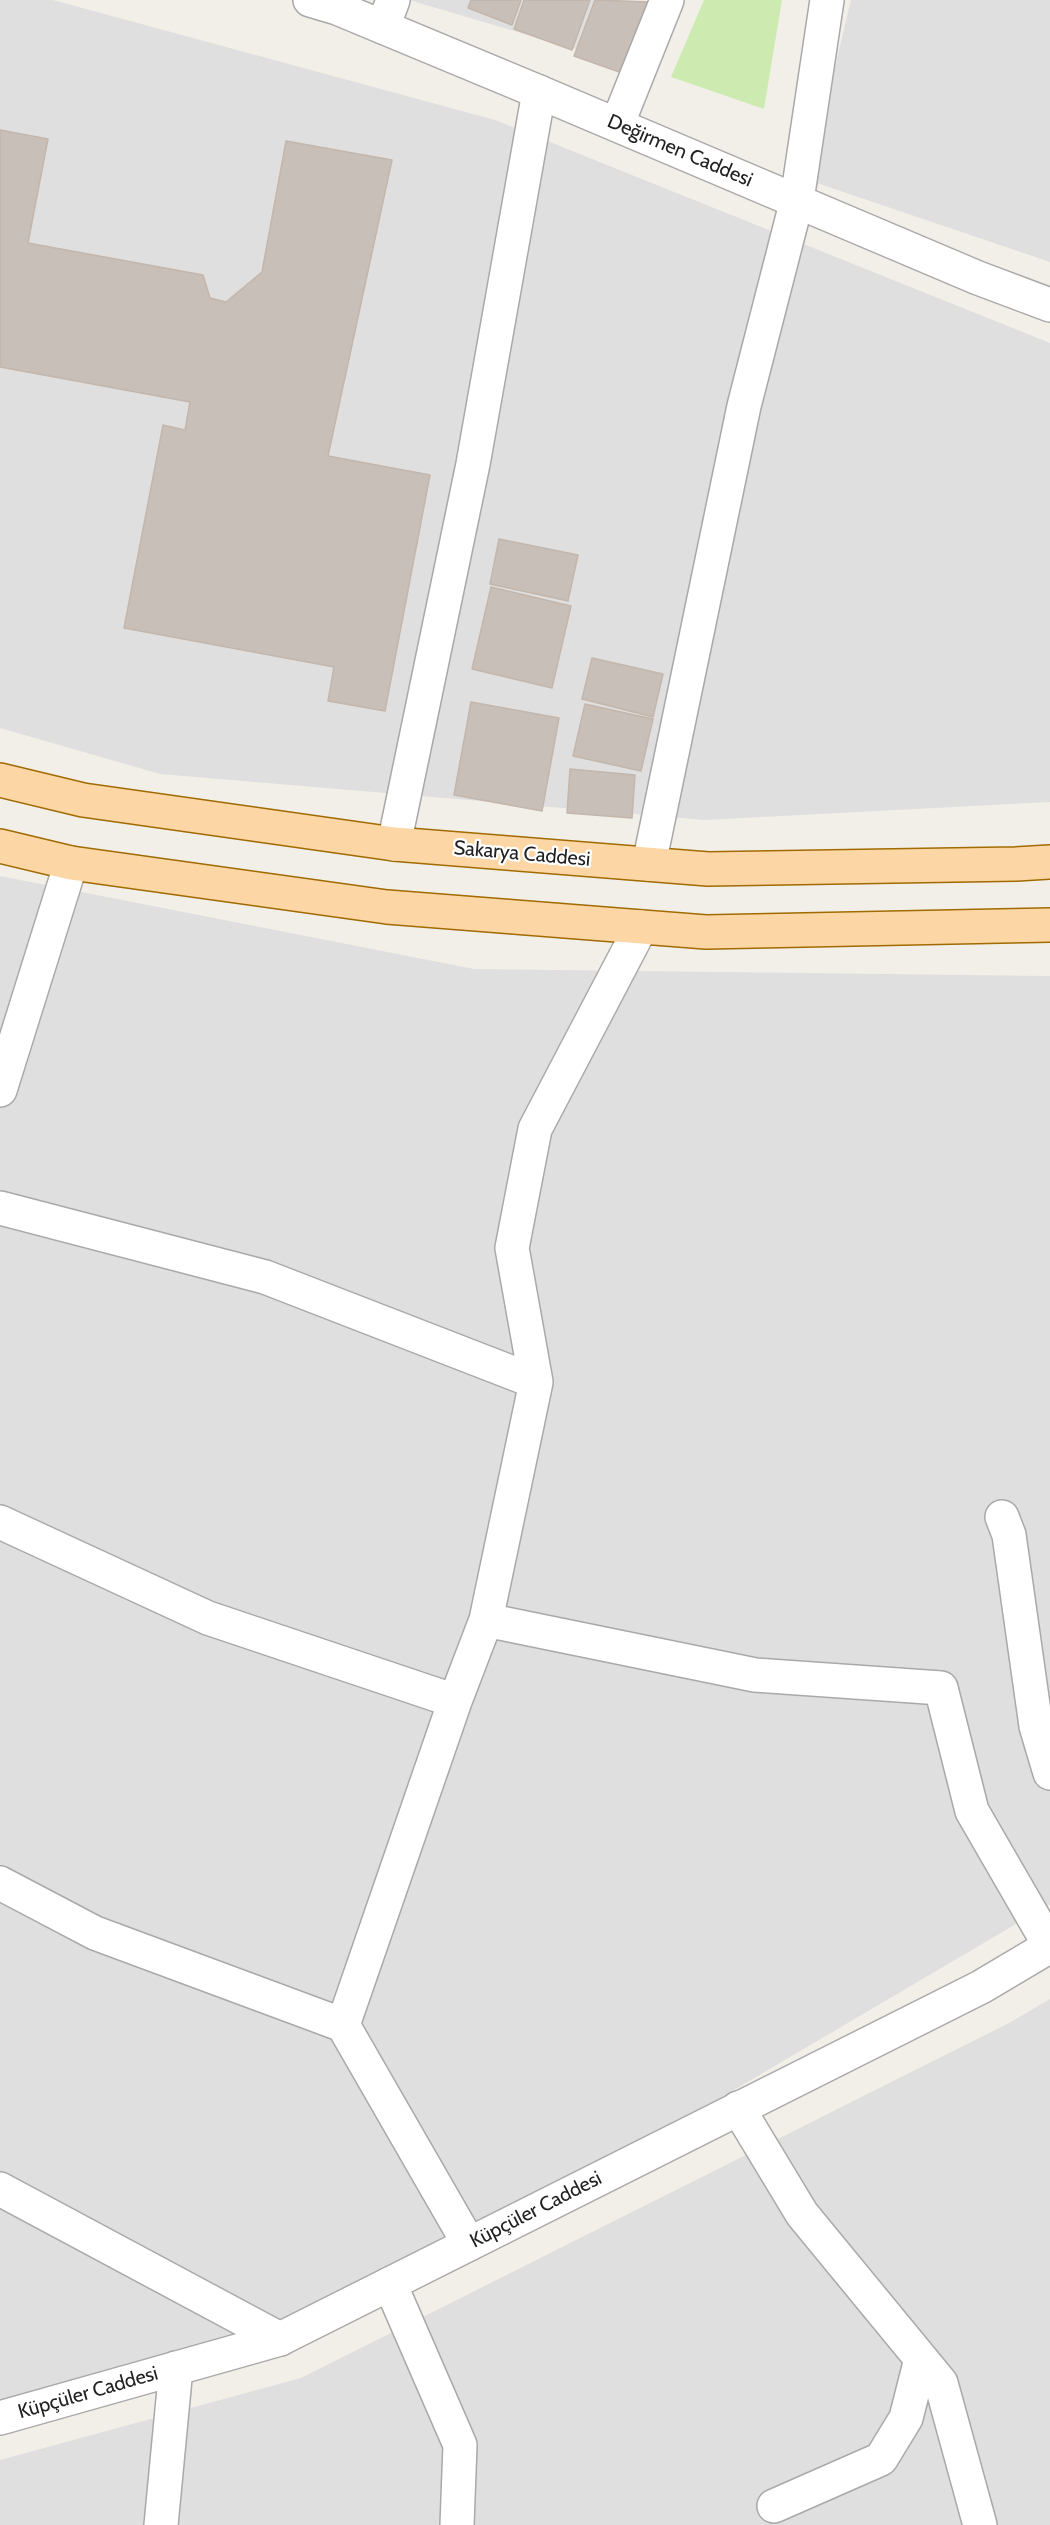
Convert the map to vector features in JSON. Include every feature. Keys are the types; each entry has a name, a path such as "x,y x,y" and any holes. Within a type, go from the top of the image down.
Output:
{"main road":[{"name":"Sakarya Caddesi","path":"0,780 83,800 394,844 708,869 1005,864 1050,861"},
{"path":"0,846 71,862 387,907 706,932 1050,925"}],"street":[{"name":"Değirmen Caddesi","path":"310,0 337,8 388,13 539,92 978,278 1050,305"},
{"path":"617,124 667,0"},
{"path":"650,864 744,406 796,200 827,0"},
{"path":"394,844 473,464 539,92"},
{"path":"0,1090 71,862"},
{"path":"343,2025 454,1701 486,1620 536,1382 512,1248 535,1129 641,927"},
{"path":"0,1208 265,1277 536,1382"},
{"path":"1002,1517 1009,1535 1036,1726 1050,1773"},
{"path":"0,1522 208,1618 454,1701"},
{"path":"486,1620 755,1675 941,1688 972,1811 1050,1946"},
{"path":"0,1883 95,1933 343,2025 469,2244"},
{"name":"Küpçüler Caddesi","path":"0,2418 280,2339 981,1987 1050,1946"},
{"path":"738,2109 802,2214 941,2384 980,2525"},
{"path":"0,2189 280,2339"},
{"path":"390,2284 460,2445 457,2525"},
{"path":"774,2506 881,2459 906,2418 921,2359"},
{"path":"161,2525 176,2368"}],"shaded area":[{"path":"0,0 53,0 495,120 1050,343 1050,802 705,820 160,774 0,728"},
{"path":"409,0 622,0 599,56"},
{"path":"851,0 1050,0 1050,262 808,180"},
{"path":"0,876 474,969 1050,976 1050,1904 338,2323 0,2408"},
{"path":"1050,1999 1050,2525 0,2525 0,2460 301,2378 1009,2023"}],"green space":[{"path":"704,0 782,0 764,109 671,77"}],"building":[{"path":"471,0 521,0 512,25 468,8"},
{"path":"524,0 590,0 572,50 514,29"},
{"path":"595,0 652,2 625,74 574,56"},
{"path":"0,130 48,139 28,243 203,275 210,298 226,302 262,272 286,141 392,160 328,456 430,475 385,711 328,701 334,667 124,628 163,425 185,430 190,402 0,367"},
{"path":"499,539 578,555 568,601 490,584"},
{"path":"491,587 571,606 552,688 472,669"},
{"path":"592,658 663,674 653,717 582,699"},
{"path":"471,702 559,718 542,811 454,795"},
{"path":"585,704 653,719 641,771 573,756"},
{"path":"570,769 635,775 632,818 567,813"}]}
